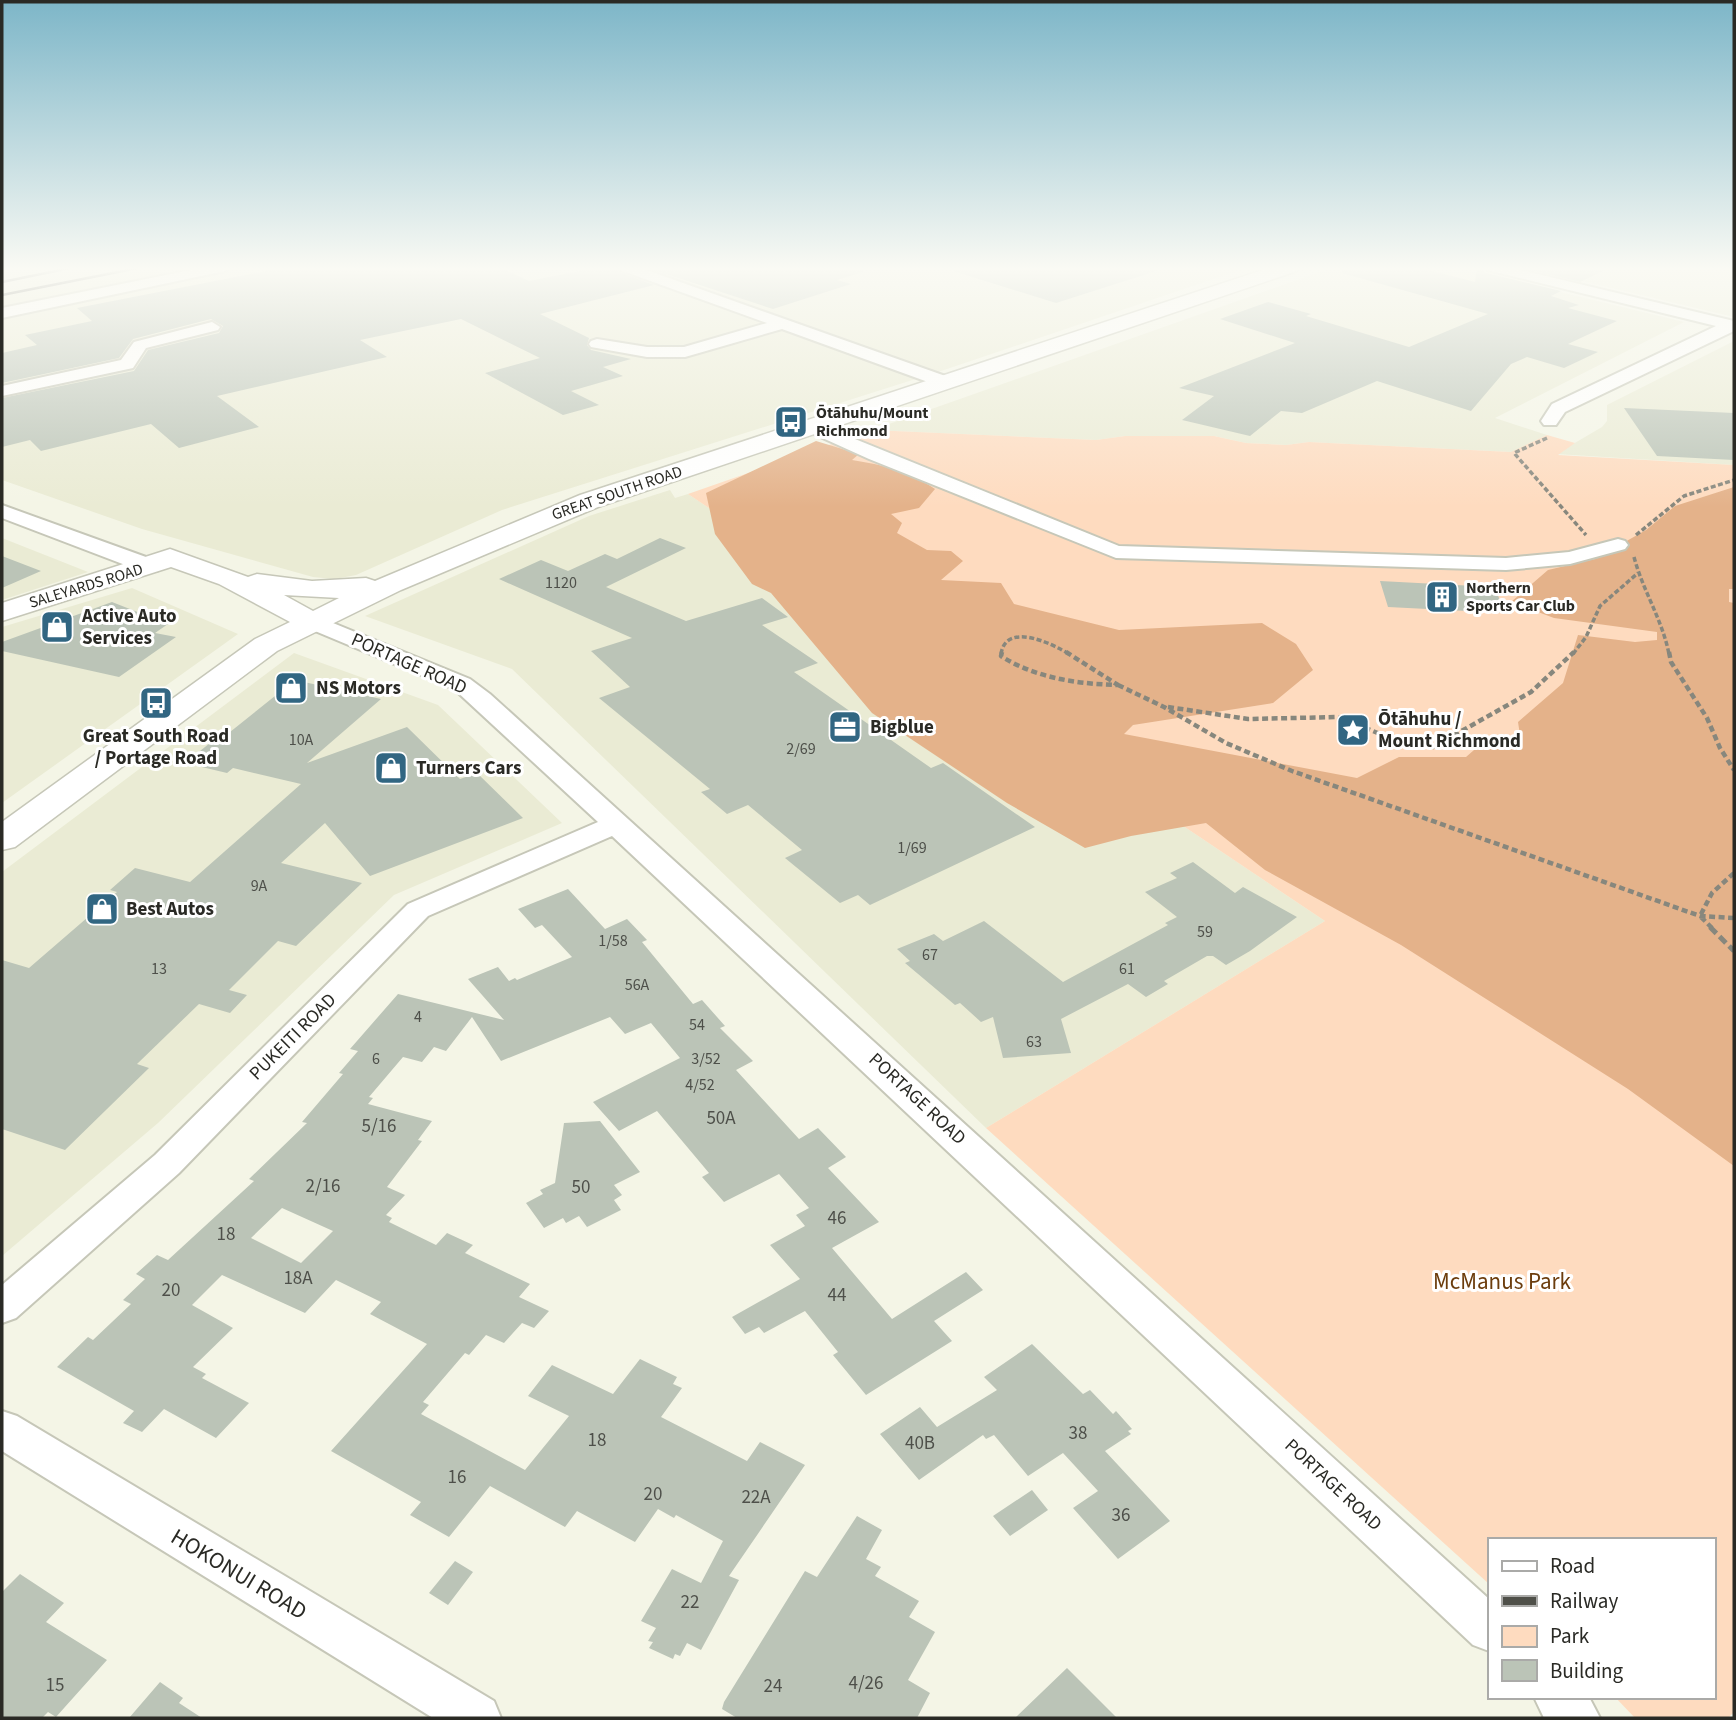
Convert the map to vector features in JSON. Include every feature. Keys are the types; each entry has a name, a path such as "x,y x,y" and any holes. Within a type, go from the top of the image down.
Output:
{"main road":[{"name":"GREAT SOUTH ROAD","path":"2,839 266,645 311,621 391,584 589,501 1049,347"},
{"name":"PORTAGE ROAD","path":"159,561 311,621"},
{"name":"SALEYARDS ROAD","path":"2,612 159,561"},
{"path":"86,586 150,579 338,592 391,584"}],"street":[{"path":"2,391 127,363 138,347"},
{"path":"617,347 647,352 684,352 700,347"},
{"path":"850,347 945,382"},
{"path":"1550,421 1558,408 1688,347"},
{"path":"813,426 876,455 1116,552 1506,564 1570,558 1620,546"},
{"name":"PORTAGE ROAD","path":"2,511 60,534 159,561"},
{"name":"PORTAGE ROAD","path":"311,621 462,684 619,823 1488,1628"},
{"name":"PUKEITI ROAD","path":"2,1307 167,1164 418,910 619,823"},
{"name":"HOKONUI ROAD","path":"2,1429 477,1718"},
{"path":"1558,1699 1576,1718"}],"path":[{"path":"1550,421 1554,430 1552,435 1514,453 1620,546 1638,573 1664,628 1671,662 1707,718 1720,748 1734,770"},
{"path":"1620,546 1684,496 1734,480"},
{"path":"1164,707 1248,719 1338,718 1390,738 1433,747 1531,692 1572,655 1586,638 1600,606 1638,573"},
{"path":"1118,685 1103,685 1041,674 1012,665 1002,656 1002,648 1009,640 1031,636 1060,648 1118,685 1164,707 1227,743 1292,771 1700,916 1734,918"},
{"path":"1700,916 1712,893 1734,873"},
{"path":"1700,916 1734,951"}],"shaded area":[{"path":"2,347 1011,347 502,510 356,575 334,579 313,577 142,529 2,480"},
{"path":"1106,347 1634,347 1495,418 1547,435 1512,452 1309,442 1286,445 1246,443 1214,436 1125,436 1096,440 872,430"},
{"path":"1722,347 1734,347 1734,465 1556,454 1602,427 1607,421 1607,405"},
{"path":"816,441 859,454 852,460 895,470 935,489 919,508 891,514 902,523 897,533 927,550 951,551 963,561 941,580 1001,583 1014,604 1119,630 1262,623 1296,644 1313,670 1273,703 1133,725 1124,734 1357,778 1399,757 1466,757 1482,743 1520,735 1518,722 1563,683 1578,635 1635,642 1657,640 1657,632 1554,618 1511,602 1548,570 1595,559 1646,530 1675,506 1734,487 1734,589 1729,589 1729,602 1734,603 1734,1166 1628,1089 1401,945 1265,870 1206,823 1131,836 1085,848 1007,803 872,713 771,593 752,584 715,534 706,493"},
{"path":"670,490 675,498 688,494 1325,921 986,1128 512,669 365,616 589,516"},
{"path":"2,538 88,572 2,600"},
{"path":"132,588 238,634 2,803 2,627"},
{"path":"294,653 438,705 562,823 394,895 158,1123 2,1256 2,872"}],"green space":[{"name":"McManus Park","path":"872,430 1096,440 1125,436 1214,436 1246,443 1286,445 1309,442 1511,452 1547,435 1575,443 1558,455 1734,465 1734,1712 1728,1718 1635,1718 1617,1699 1715,1699 1715,1538 1488,1538 1488,1583 986,1128 1325,921 688,494"}],"building":[{"path":"27,347 127,347 119,358 2,383 2,353"},
{"path":"159,347 372,347 387,357 217,396 259,427 179,448 151,424 41,451 30,440 2,447 2,398 134,371 148,350"},
{"path":"518,347 589,347 631,359 603,367 623,376 571,391 599,405 563,415 485,373 540,358"},
{"path":"1284,347 1580,347 1598,352 1564,368 1527,357 1511,364 1471,411 1377,381 1302,413 1281,411 1250,436 1182,420 1214,396 1179,388"},
{"path":"1624,408 1734,413 1734,460 1657,456"},
{"path":"660,538 686,548 606,587 686,621 762,598 788,617 762,625 818,663 794,672 931,768 943,763 1035,827 870,905 858,895 840,903 785,858 802,850 748,805 727,814 701,792 710,789 599,698 630,687 591,651 632,638 499,579 541,560 568,571 605,554 617,559"},
{"path":"2,556 41,571 2,588"},
{"name":"Northern Sports Car Club","path":"1380,581 1494,587 1506,613 1388,607"},
{"path":"112,602 168,624 155,633 176,637 119,677 2,651 2,642"},
{"path":"295,680 381,699 307,763 407,727 460,779 477,773 523,818 370,876 325,823 281,863 362,883 296,946 278,941 229,990 247,995 230,1013 199,1004 137,1064 149,1068 65,1150 2,1129 2,960 29,968 117,892 110,890 135,868 190,882 301,784 233,768 227,773 185,763 210,743 215,744"},
{"path":"1193,862 1235,893 1243,887 1297,917 1226,965 1213,956 1207,956 1164,981 1168,984 1146,997 1128,984 1061,1019 1071,1053 1003,1058 993,1017 981,1022 960,1003 955,1005 905,963 910,961 897,949 934,934 943,941 984,921 1063,982 1168,925 1165,923 1177,917 1145,892 1177,878 1170,873"},
{"path":"568,889 605,929 627,919 647,940 642,942 693,1004 702,1000 725,1026 720,1028 753,1061 736,1070 799,1139 818,1128 846,1157 828,1168 879,1222 832,1248 892,1319 966,1272 983,1290 934,1321 952,1341 866,1395 833,1355 838,1352 805,1311 764,1333 759,1327 745,1334 732,1317 800,1279 770,1245 805,1226 796,1215 809,1208 779,1174 724,1202 702,1177 709,1173 657,1111 619,1131 593,1102 680,1058 651,1023 625,1034 610,1017 501,1061 472,1017 446,1051 434,1047 422,1062 403,1057 369,1097 373,1098 368,1104 432,1121 418,1140 422,1141 387,1187 405,1195 386,1215 392,1218 389,1222 436,1245 447,1233 473,1245 465,1253 530,1284 519,1297 549,1311 534,1328 522,1323 504,1343 486,1335 469,1355 465,1353 423,1402 429,1405 421,1414 525,1470 569,1416 528,1396 552,1365 613,1394 640,1359 677,1377 673,1384 682,1388 661,1417 747,1461 760,1442 805,1465 729,1576 739,1580 701,1650 687,1643 680,1656 675,1654 673,1659 649,1648 653,1642 648,1641 656,1628 641,1621 672,1569 701,1583 723,1541 676,1515 674,1518 658,1509 635,1542 577,1511 565,1527 490,1486 449,1537 410,1515 421,1502 331,1451 427,1344 370,1314 381,1302 336,1280 305,1313 222,1275 192,1305 233,1328 193,1367 206,1374 202,1378 249,1403 216,1438 164,1409 142,1432 123,1423 134,1411 57,1367 88,1337 93,1340 131,1304 123,1300 145,1279 136,1274 157,1255 168,1260 254,1181 249,1179 307,1123 302,1122 343,1074 339,1073 358,1051 350,1049 398,994 504,1020 468,979 498,967 509,981 515,978 517,980 572,957 542,925 535,928 518,909","holes":["282,1208 333,1231 301,1263 251,1238"]},
{"path":"600,1121 640,1172 614,1185 622,1195 614,1200 621,1210 587,1227 579,1216 566,1223 563,1218 544,1228 526,1203 543,1194 540,1190 555,1183 564,1123"},
{"path":"1032,1344 1083,1394 1090,1390 1113,1414 1116,1411 1132,1429 1128,1431 1131,1434 1105,1451 1170,1521 1118,1559 1073,1508 1098,1491 1063,1453 1028,1476 994,1435 986,1439 983,1435 919,1480 880,1434 920,1407 937,1427 997,1390 984,1377"},
{"path":"1032,1490 1048,1510 1010,1536 993,1516"},
{"path":"857,1516 882,1530 866,1559 881,1567 875,1576 919,1601 909,1617 935,1632 908,1680 930,1693 917,1718 737,1718 722,1709 805,1571 817,1577"},
{"path":"455,1561 473,1572 448,1605 429,1593"},
{"path":"20,1574 64,1603 46,1622 107,1660 56,1717 48,1712 42,1718 2,1718 2,1592"},
{"path":"1067,1668 1117,1718 1015,1718"},
{"path":"160,1682 183,1698 179,1703 202,1718 129,1718"}],"place":[{"name":"Ōtāhuhu/Mount Richmond","path":"791,422"},
{"name":"Northern Sports Car Club","path":"1442,597"},
{"name":"Active Auto Services","path":"57,627"},
{"name":"NS Motors","path":"291,688"},
{"name":"Great South Road / Portage Road","path":"156,703"},
{"name":"Bigblue","path":"845,727"},
{"name":"Ōtāhuhu / Mount Richmond","path":"1353,730"},
{"name":"Turners Cars","path":"391,768"},
{"name":"Best Autos","path":"102,909"}]}
